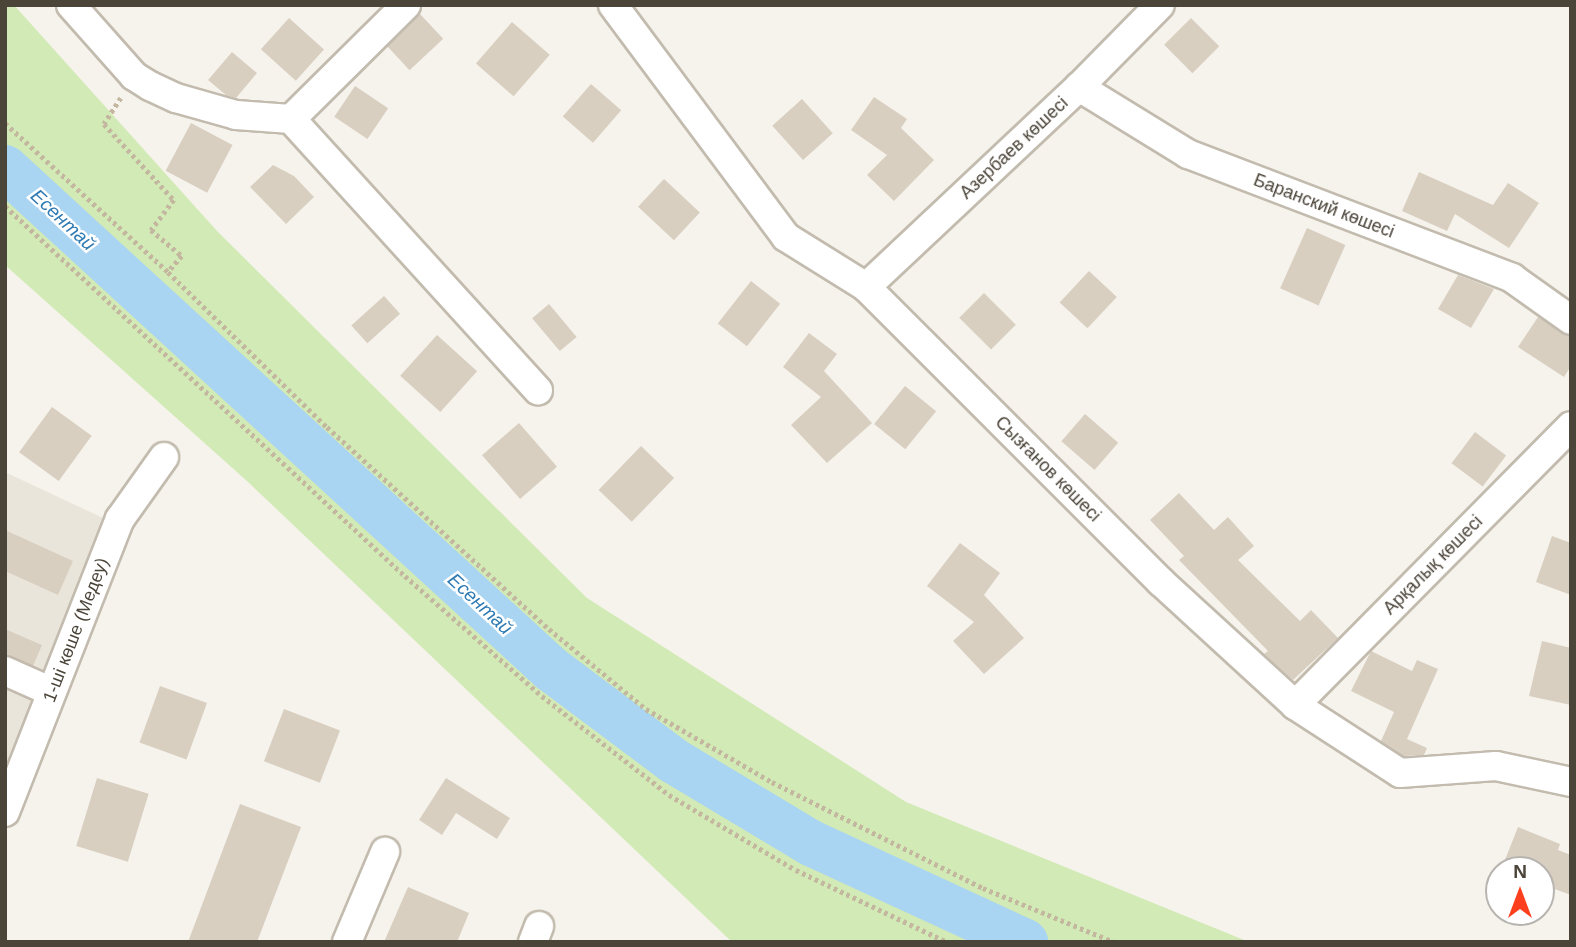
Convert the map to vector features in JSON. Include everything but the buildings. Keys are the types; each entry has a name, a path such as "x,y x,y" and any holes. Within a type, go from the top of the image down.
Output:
{"street":[{"path":"71,5 134,76 176,98 236,115 291,120 538,390"},
{"path":"291,120 406,5"},
{"name":"Сызғанов көшесі","path":"613,5 786,237 866,287 1161,582 1295,705 1400,773 1496,766 1571,782"},
{"name":"Азербаев көшесі","path":"866,287 1079,87 1160,5"},
{"name":"Баранский көшесі","path":"1079,87 1188,154 1512,278 1571,320"},
{"name":"Арқалық көшесі","path":"1295,705 1571,426"},
{"name":"1-ші көше (Медеу)","path":"5,813 12,777 52,692 120,519 164,457"},
{"path":"5,671 52,692"},
{"path":"347,942 385,852"}],"path":[{"path":"134,76 104,124 174,200 151,230 182,256 168,272"},
{"path":"5,123 168,272 327,427 549,629 646,709 772,782 982,888 1114,942"},
{"path":"5,206 405,576 542,696 668,795 796,870 947,942"}],"shaded area":[{"path":"5,472 103,518 5,778"}],"green space":[{"path":"5,5 14,5 217,231 587,598 906,802 1249,942 732,942 247,481 5,265"}],"waterway":[{"name":"Есентай","path":"5,168 551,669 674,761 811,843 1025,942"}]}
